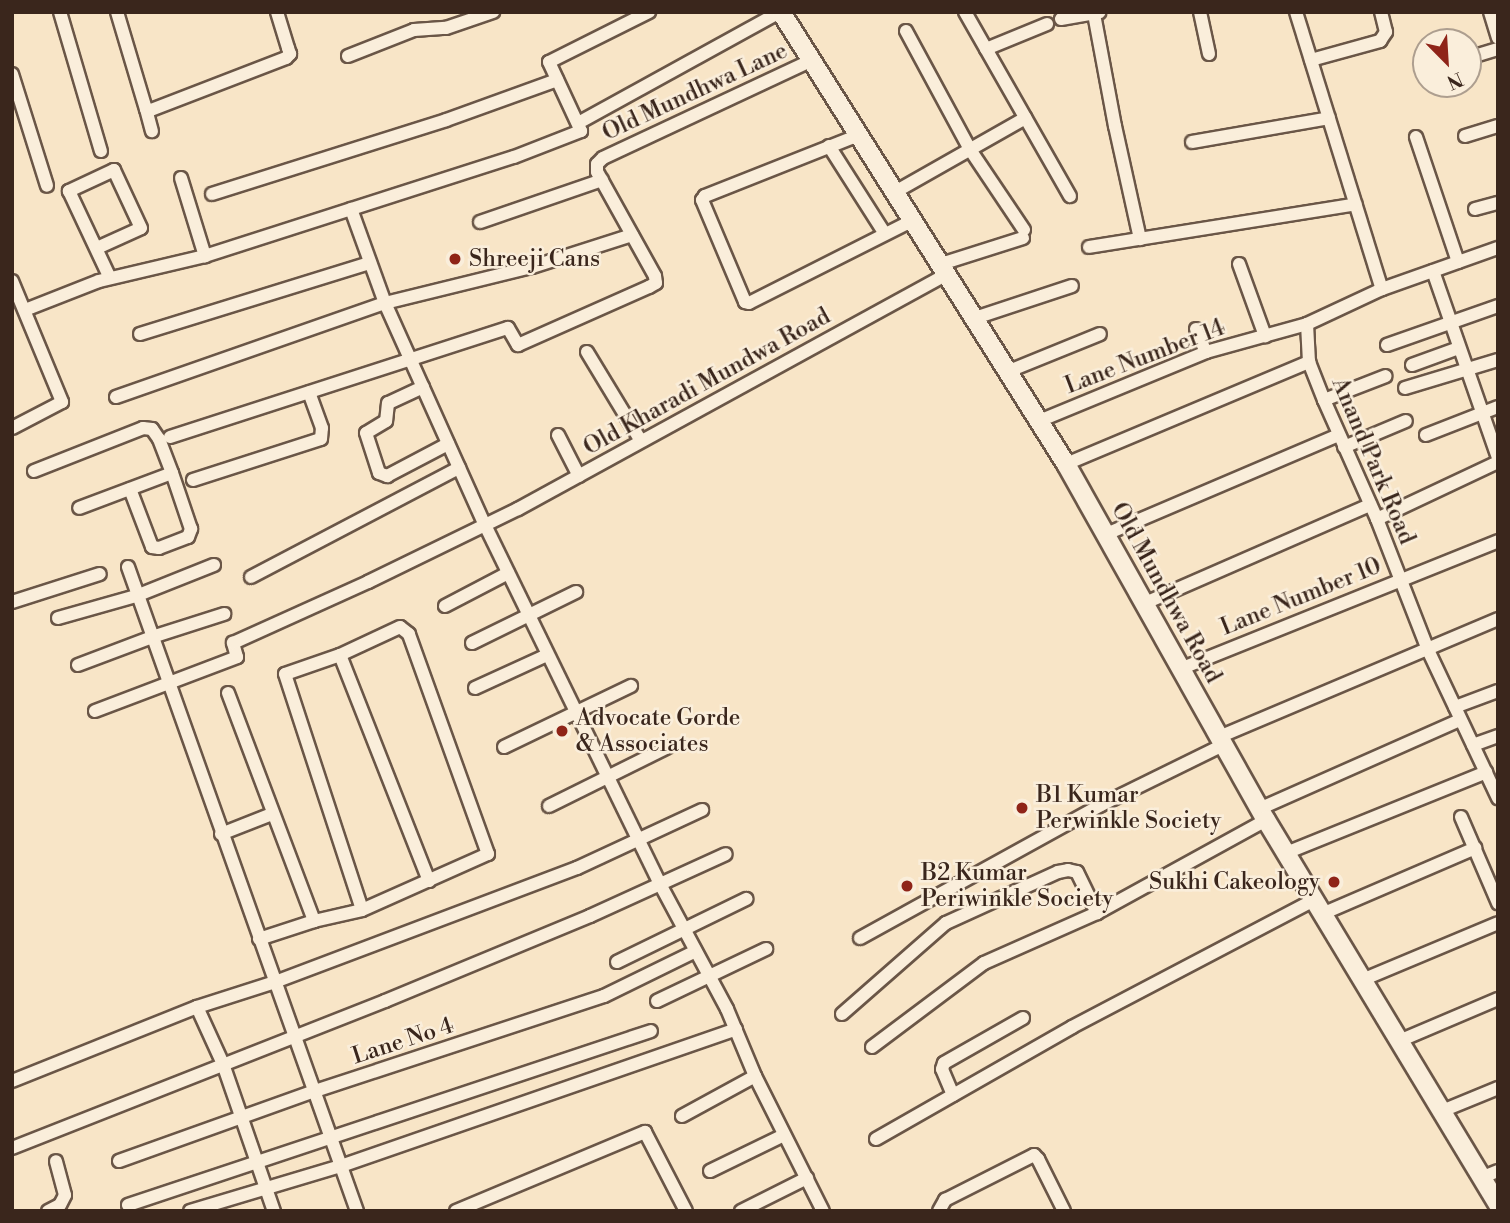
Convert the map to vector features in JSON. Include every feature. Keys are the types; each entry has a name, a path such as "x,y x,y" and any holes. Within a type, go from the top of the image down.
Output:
{"street":[{"path":"60,12 102,151"},
{"path":"117,12 152,131"},
{"path":"146,109 286,58 289,48 277,12"},
{"path":"348,56 414,30 446,29 493,12"},
{"path":"25,310 110,278 205,256 514,157 581,131 549,62 649,12"},
{"path":"578,123 781,12"},
{"name":"Old Mundhwa Road","path":"781,12 1066,464 1262,814 1442,1111 1490,1174 1498,1204"},
{"path":"965,12 1070,196"},
{"path":"1200,12 1209,54"},
{"path":"1296,12 1382,289"},
{"path":"1311,60 1380,41 1386,32 1381,12"},
{"path":"1490,12 1498,38"},
{"path":"1061,19 1096,13 1115,126 1140,239"},
{"path":"986,49 1047,24"},
{"path":"906,31 971,151"},
{"name":"Old Mundhwa Lane","path":"602,180 597,164 603,158 812,60"},
{"path":"12,74 47,186"},
{"path":"212,194 446,120 557,80"},
{"path":"895,192 1025,118"},
{"path":"1192,142 1329,118"},
{"path":"1465,136 1498,126"},
{"path":"859,135 705,196 702,200 745,302 749,303 913,220"},
{"path":"1416,137 1458,262"},
{"path":"829,146 885,234"},
{"name":"Old Kharadi Mundwa Road","path":"168,684 237,657 233,643 485,525 579,476 944,269 1023,234 971,151"},
{"path":"97,248 141,228 114,170 69,191 110,278"},
{"path":"181,178 205,256"},
{"path":"170,437 508,328 518,345 656,283 655,276 602,180 480,222"},
{"path":"1475,209 1498,202"},
{"path":"1089,247 1356,204"},
{"path":"351,209 385,303 458,468 547,656 660,884 736,1029 755,1076 823,1211"},
{"path":"116,397 385,303 532,267 632,235"},
{"path":"1307,324 1382,289 1498,248"},
{"path":"140,334 370,263"},
{"path":"1239,264 1265,336"},
{"path":"1377,519 1498,460 1433,271"},
{"path":"12,281 62,402 12,428"},
{"path":"975,318 1072,286"},
{"path":"1387,345 1498,306"},
{"name":"Lane Number 14","path":"1039,421 1206,352 1307,324"},
{"name":"Anand Park Road","path":"1307,324 1309,362 1324,400 1377,519 1428,650 1497,792"},
{"path":"1196,329 1206,352"},
{"path":"1009,371 1100,334"},
{"path":"1412,365 1459,348"},
{"path":"587,352 641,441"},
{"path":"1405,388 1498,360"},
{"path":"1066,464 1309,362"},
{"path":"1324,400 1386,376"},
{"path":"423,387 388,403 386,421 366,433 379,472 387,476 448,444"},
{"path":"194,480 321,439 322,428 309,392"},
{"path":"1426,435 1498,407"},
{"path":"1104,535 1342,441 1406,421"},
{"path":"34,471 143,428 152,429 159,439 172,473 191,534 159,548 152,547 130,489"},
{"path":"558,435 579,476"},
{"path":"251,577 458,468"},
{"path":"79,508 172,473"},
{"path":"1143,604 1370,505"},
{"name":"Lane Number 10","path":"1180,669 1498,541"},
{"path":"58,618 136,596 214,565"},
{"path":"128,567 136,596 356,1211"},
{"path":"445,606 508,573"},
{"path":"12,602 100,574"},
{"path":"472,643 576,592"},
{"path":"78,665 224,614"},
{"path":"860,938 1221,741 1498,618"},
{"path":"259,939 314,920 362,910 488,855 409,634 400,627 340,655 285,674 362,910"},
{"path":"340,655 429,881"},
{"path":"475,688 547,656"},
{"path":"95,711 168,684"},
{"path":"505,747 631,686"},
{"path":"872,1047 984,963 1097,913 1262,814 1498,691"},
{"path":"228,693 314,920"},
{"path":"1473,745 1498,736"},
{"path":"550,806 666,748"},
{"path":"1286,853 1486,772"},
{"path":"12,1081 197,1007 275,982 577,868 702,810"},
{"path":"221,834 272,814"},
{"path":"1461,817 1498,904"},
{"path":"876,1139 1072,1027 1318,907 1475,848"},
{"path":"12,1148 590,916 726,854"},
{"path":"842,1014 900,960 946,923 1058,873 1068,870 1077,872 1097,913"},
{"path":"617,962 746,899"},
{"path":"1362,980 1498,923"},
{"path":"657,1001 766,949"},
{"name":"Lane No 4","path":"119,1161 315,1091 604,996 696,951"},
{"path":"1399,1041 1498,999"},
{"path":"197,1007 223,1064 274,1211"},
{"path":"953,1095 943,1069 944,1062 1023,1018"},
{"path":"190,1211 341,1166 736,1029"},
{"path":"128,1205 651,1031"},
{"path":"682,1116 755,1076"},
{"path":"1442,1111 1498,1088"},
{"path":"456,1211 645,1132 686,1211"},
{"path":"710,1171 784,1135"},
{"path":"939,1211 945,1200 1034,1155 1038,1158 1064,1211"},
{"path":"48,1211 60,1205 65,1195 56,1161"},
{"path":"741,1211 807,1178"}],"place":[{"name":"Shreeji Cans","path":"455,259"},
{"name":"Advocate Gorde & Associates","path":"562,731"},
{"name":"B1 Kumar Perwinkle Society","path":"1022,808"},
{"name":"Sukhi Cakeology","path":"1334,882"},
{"name":"B2 Kumar Periwinkle Society","path":"907,886"}]}
